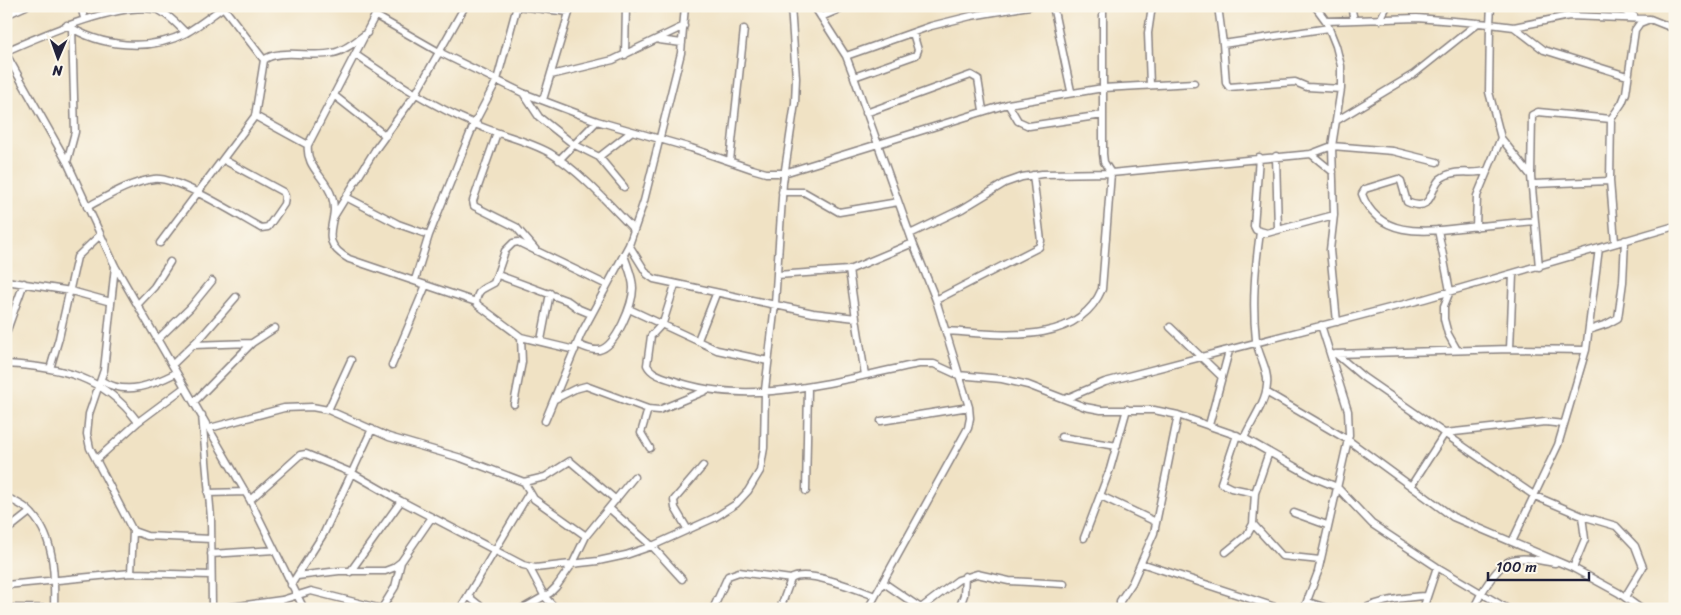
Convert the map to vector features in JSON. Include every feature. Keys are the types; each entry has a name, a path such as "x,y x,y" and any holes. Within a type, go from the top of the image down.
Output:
{"street":[{"path":"6,15 26,6"},
{"path":"81,6 84,18"},
{"path":"186,33 160,8 126,6 109,9 84,18 6,52 67,162 115,266 246,492 304,609"},
{"path":"380,6 308,145 307,154 309,159 333,198 331,244 339,253 362,264 476,302 521,337 592,350 608,347 629,309 633,287 624,255"},
{"path":"331,221 415,95 464,6"},
{"path":"414,280 429,235 474,124 497,80 517,6 570,9 543,100"},
{"path":"625,55 626,7 643,6"},
{"path":"545,422 591,314 629,245 644,201 658,140 671,100 682,43 685,6"},
{"path":"529,568 626,556 652,546 714,518 736,504 748,491 760,471 764,448 765,390 775,304 782,192 795,103 796,78 791,6"},
{"path":"814,6 846,56 854,77 913,243 936,300 969,407 970,418 968,428 868,609"},
{"path":"821,17 847,6"},
{"path":"846,56 971,16 1029,6"},
{"path":"1053,6 1071,92"},
{"path":"946,331 1029,335 1074,322 1097,303 1102,289 1111,173 1104,162 1103,6"},
{"path":"1150,85 1148,33 1152,6"},
{"path":"1218,6 1224,44 1226,82 1229,87 1295,82 1307,87 1341,89"},
{"path":"1315,6 1326,21 1341,66 1341,89 1332,146 1334,215 1330,250 1337,322"},
{"path":"1352,6 1354,20"},
{"path":"1380,20 1387,6"},
{"path":"1491,6 1489,92 1501,138 1531,176 1534,184 1539,267"},
{"path":"1616,6 1637,18"},
{"path":"69,26 102,40 138,45 162,42 186,33 224,7 264,60"},
{"path":"376,16 440,52 523,93 597,121 691,148 766,173 784,173 983,110 1008,104 1103,88 1194,84"},
{"path":"1326,21 1417,18 1514,27 1569,16 1650,19 1675,29"},
{"path":"1615,242 1610,182 1611,119 1622,104 1635,30 1640,23 1650,19"},
{"path":"1336,122 1414,74 1478,23"},
{"path":"67,162 75,132 69,26"},
{"path":"551,75 625,55 659,40 684,26"},
{"path":"1514,27 1544,50 1627,76"},
{"path":"1224,44 1329,28"},
{"path":"730,161 744,29"},
{"path":"160,243 224,160 255,116 264,60 269,56 279,54 313,56 332,54 368,32"},
{"path":"854,77 916,55 918,50 913,33"},
{"path":"659,40 682,43"},
{"path":"356,55 415,95 474,124 531,144 559,160 587,182 634,230"},
{"path":"866,114 971,75 978,79 983,110"},
{"path":"523,93 539,117 573,144 599,157 624,187"},
{"path":"335,96 386,136"},
{"path":"1008,104 1018,121 1029,126 1103,115"},
{"path":"1531,176 1532,115 1538,112 1611,119"},
{"path":"255,116 308,145"},
{"path":"559,160 597,121"},
{"path":"599,157 631,132"},
{"path":"497,133 473,201 474,206 516,227 536,250"},
{"path":"1476,227 1476,205 1486,171 1501,138"},
{"path":"910,234 962,209 1005,183 1033,176 1111,173 1311,154 1332,146 1393,151 1436,162"},
{"path":"1311,154 1333,172"},
{"path":"1276,156 1278,230"},
{"path":"1259,158 1254,226 1260,232 1267,233 1334,215"},
{"path":"87,207 126,187 156,178 166,180 197,193 261,228 268,227 284,204 285,196 283,192 224,160"},
{"path":"1486,171 1462,172 1443,177 1437,182 1430,200 1427,202 1413,204 1407,202 1401,181 1398,180 1362,191 1371,212 1380,220 1401,229 1438,230 1535,221"},
{"path":"936,300 1040,247 1041,241 1033,176"},
{"path":"1534,184 1610,182"},
{"path":"782,192 804,192 839,212 898,202"},
{"path":"346,196 398,224 429,235"},
{"path":"1065,399 1105,382 1450,292 1539,267 1615,242 1675,226"},
{"path":"1438,230 1450,292 1444,306 1444,319 1448,334 1458,350"},
{"path":"1244,438 1266,392 1268,382 1257,343 1254,287 1260,232"},
{"path":"50,369 71,291 77,257 100,235"},
{"path":"1589,330 1618,318 1623,282 1625,240"},
{"path":"476,302 480,288 494,283 505,251 513,243 518,242 607,285"},
{"path":"777,275 849,270 913,243"},
{"path":"629,245 647,274 654,279 716,294 845,319 856,318"},
{"path":"1512,542 1550,465 1586,350 1599,248"},
{"path":"138,304 158,282 170,262"},
{"path":"115,266 107,354 101,383 91,408 87,425 90,448 133,531 131,574"},
{"path":"849,270 865,375"},
{"path":"1510,349 1513,274"},
{"path":"498,275 550,293 591,314"},
{"path":"6,280 71,291 111,302"},
{"path":"157,340 190,308 212,282"},
{"path":"6,333 24,283"},
{"path":"392,365 426,285"},
{"path":"675,285 663,323 651,336 647,365 648,368 659,376 706,390 765,390 808,388 926,364 946,368 958,375 1028,385 1085,408 1101,410 1154,410 1178,415 1244,438 1337,487 1372,524 1437,568 1508,609"},
{"path":"541,340 550,293"},
{"path":"698,340 716,294"},
{"path":"172,365 236,298"},
{"path":"629,309 663,323 717,350 768,361"},
{"path":"1304,609 1308,602 1320,560 1350,427 1348,411 1328,354 1321,325"},
{"path":"1170,327 1222,377"},
{"path":"194,402 252,343 275,328"},
{"path":"514,404 522,362 521,337"},
{"path":"193,345 252,343"},
{"path":"1328,354 1510,349 1586,350"},
{"path":"1209,425 1229,351"},
{"path":"1336,354 1363,377 1535,496 1582,516 1616,526 1639,553 1643,569 1625,597"},
{"path":"328,410 351,360"},
{"path":"6,364 50,369 112,387 134,389 159,382 176,374"},
{"path":"101,383 123,402 138,422"},
{"path":"555,399 586,386 648,409 665,409 706,390"},
{"path":"96,460 138,422 185,387"},
{"path":"806,491 808,388"},
{"path":"1266,392 1348,440 1453,517 1565,564 1625,597 1641,609"},
{"path":"210,428 292,406 312,407 328,410 372,429 524,482 545,477 570,461 616,500"},
{"path":"881,421 969,407"},
{"path":"648,409 640,433 650,448"},
{"path":"1084,538 1101,496 1127,409"},
{"path":"202,414 211,539 212,609"},
{"path":"1120,609 1120,601 1141,563 1156,522 1178,415"},
{"path":"1445,433 1545,422 1564,424"},
{"path":"291,585 324,533 372,429"},
{"path":"1411,486 1445,433"},
{"path":"1237,435 1221,483 1231,488 1255,493"},
{"path":"1061,437 1117,446"},
{"path":"1226,552 1248,535 1253,524 1255,493 1269,452"},
{"path":"250,500 300,455 306,454 352,472 401,501 529,568 544,597 556,609"},
{"path":"688,530 675,508 674,500 703,466"},
{"path":"522,609 544,597 556,587 573,564 586,536 610,509 634,477"},
{"path":"524,482 534,499 586,536"},
{"path":"208,493 246,492"},
{"path":"460,609 529,493"},
{"path":"1101,496 1156,522"},
{"path":"6,497 30,512 50,545 54,579 54,608"},
{"path":"350,572 401,501"},
{"path":"610,509 652,546 682,579"},
{"path":"6,531 30,512"},
{"path":"1294,513 1327,525"},
{"path":"1573,568 1585,539 1582,516"},
{"path":"216,609 255,606 318,591 382,609 391,596 401,562 432,517"},
{"path":"1253,524 1282,556 1320,560"},
{"path":"133,531 148,536 211,539"},
{"path":"211,554 274,550"},
{"path":"1474,609 1481,592 1508,562 1524,559 1565,564"},
{"path":"297,576 385,571 401,562"},
{"path":"1141,563 1281,609"},
{"path":"1423,609 1437,568"},
{"path":"713,609 728,576 732,573 755,573 791,579 798,576 825,580 875,596"},
{"path":"6,585 54,579 131,574 211,574"},
{"path":"884,582 921,608 966,576 977,574 1009,581 1064,584"},
{"path":"959,609 964,594 966,576"},
{"path":"782,608 791,579"},
{"path":"1363,609 1378,603 1407,597 1427,596"},
{"path":"468,597 482,609"},
{"path":"1308,602 1330,609"},
{"path":"6,608 90,609"}]}
